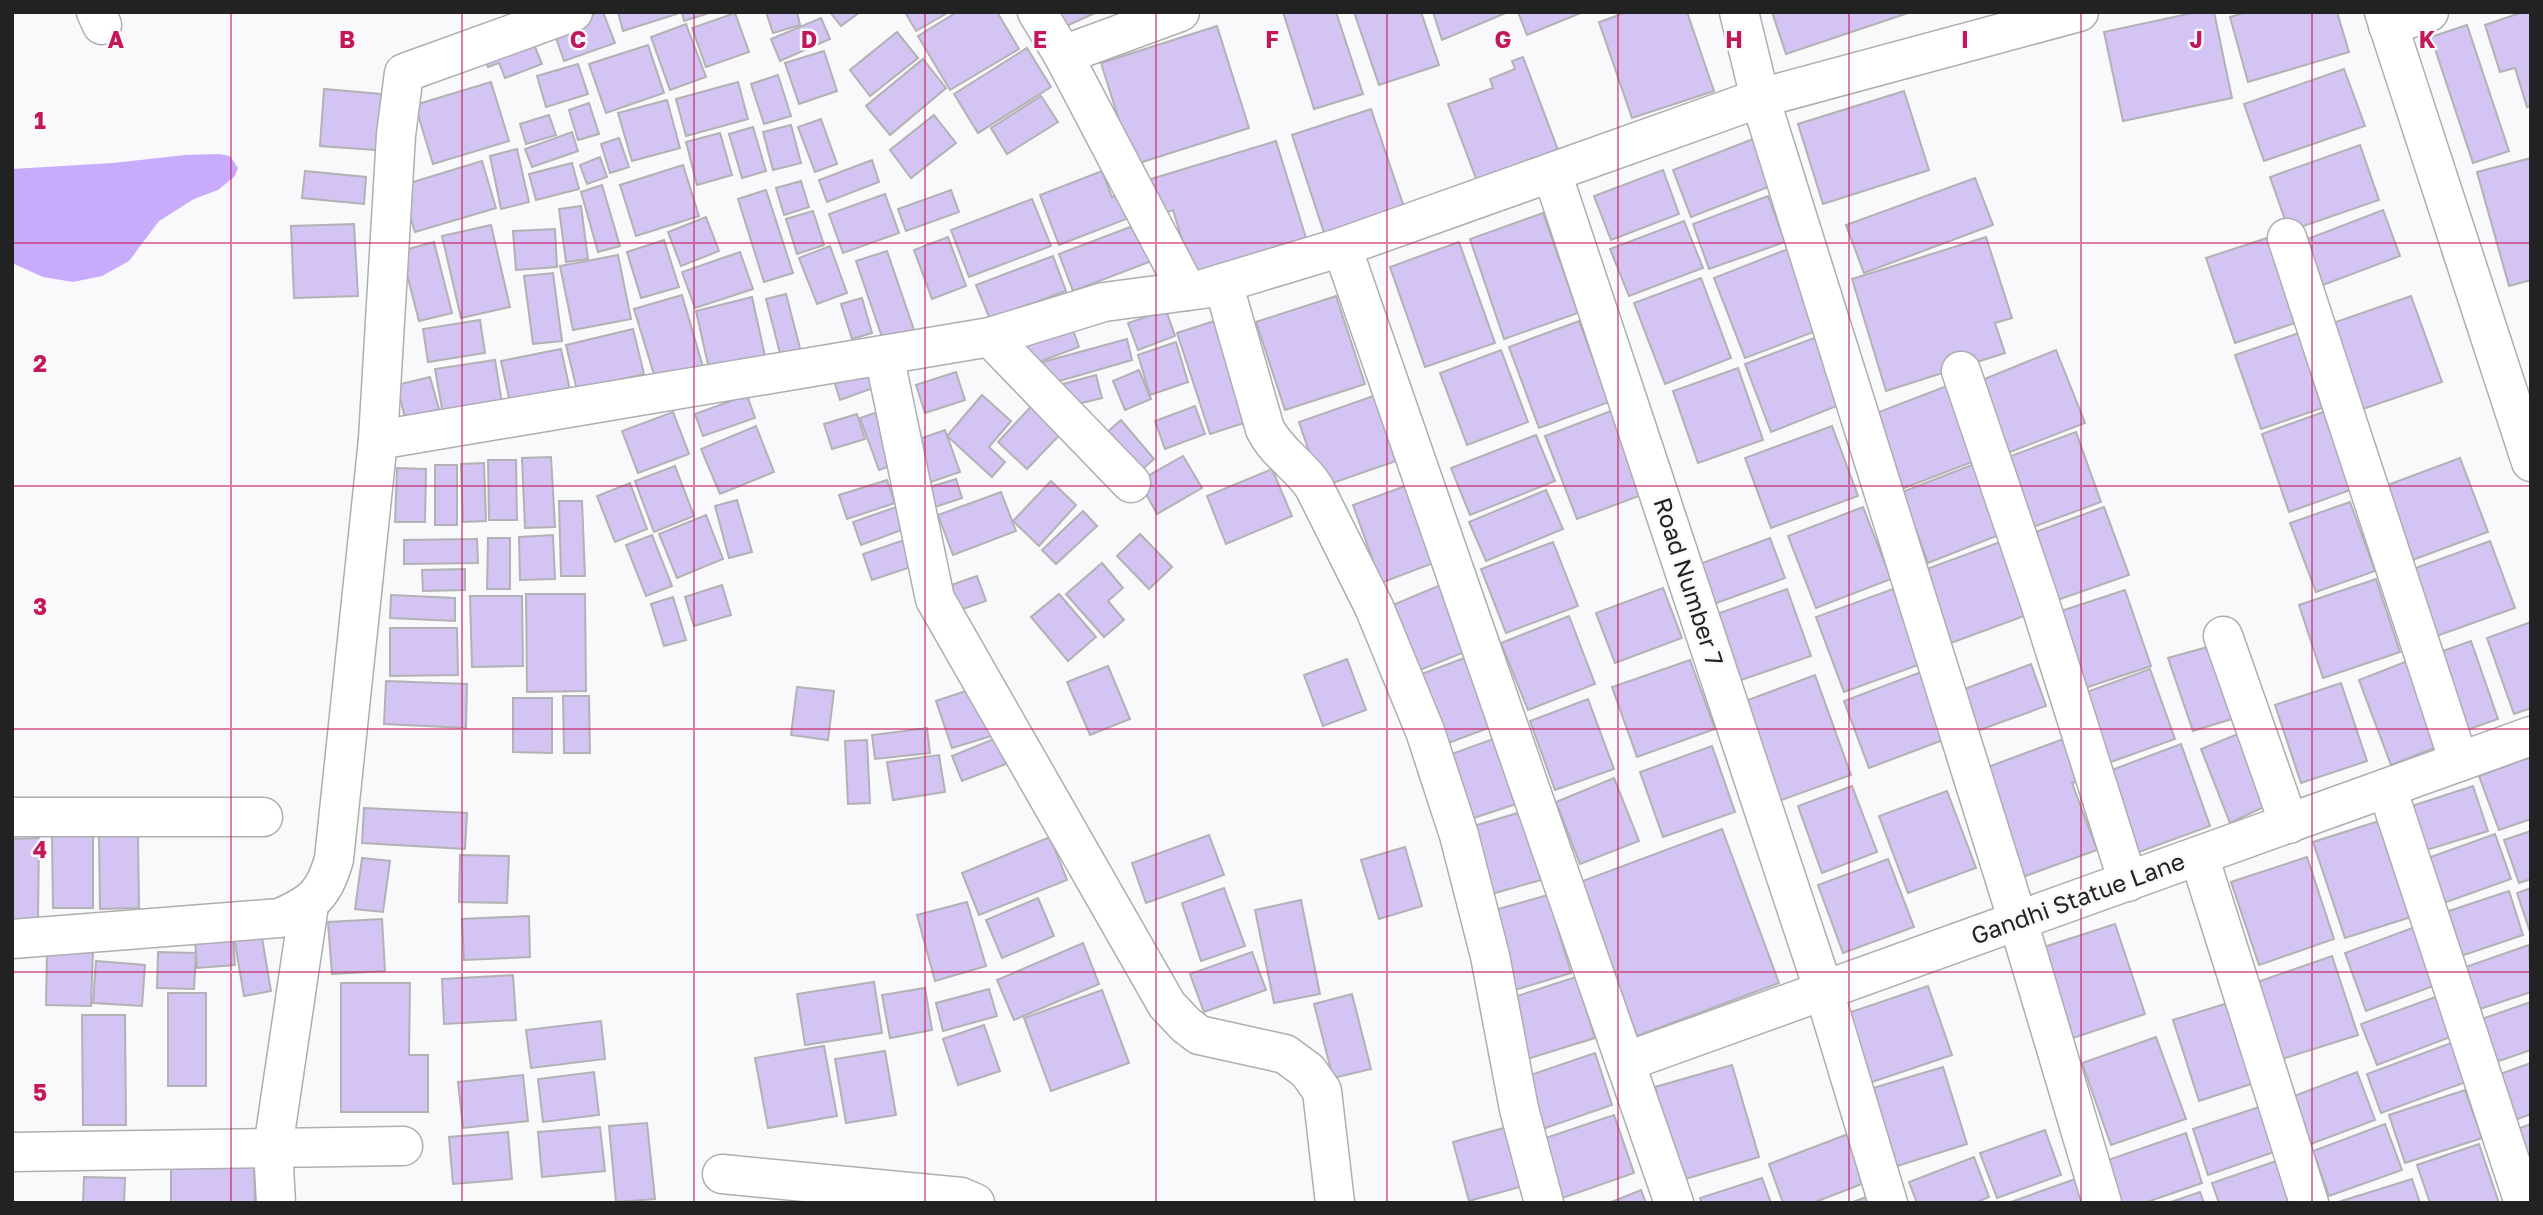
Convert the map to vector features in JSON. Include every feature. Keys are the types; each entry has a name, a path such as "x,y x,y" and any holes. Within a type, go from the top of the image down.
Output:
{"street":[{"path":"12,939 280,918 309,905 328,880 334,859 378,440 396,135 404,73 573,12"},
{"path":"1037,12 1205,287 1265,429 1278,450 1305,474 1314,487 1374,607 1425,731 1458,835 1490,956 1519,1109 1544,1203"},
{"path":"1063,55 1180,12"},
{"path":"1739,12 1760,97 2018,921 2102,1203"},
{"path":"378,440 990,337 1104,302 1205,287 1342,247 1760,97 2079,12"},
{"path":"2429,12 2386,19 2531,462"},
{"name":"Road Number 7","path":"1552,173 1824,990 1888,1203"},
{"path":"2287,238 2459,762"},
{"path":"1342,247 1674,1203"},
{"path":"990,337 1131,483"},
{"path":"884,355 935,599 1167,1005 1199,1035 1285,1054 1308,1071 1322,1091 1335,1203"},
{"path":"1961,371 2039,600 2127,882"},
{"path":"2223,636 2289,824"},
{"name":"Gandhi Statue Lane","path":"1625,1062 2531,736"},
{"path":"2387,788 2524,1203"},
{"path":"12,817 263,817"},
{"path":"2199,856 2309,1203"},
{"path":"276,1203 273,1148 309,905"},
{"path":"12,1152 402,1146"},
{"path":"722,1174 961,1197 975,1203"}],"shaded area":[{"path":"219,154 230,156 238,168 235,176 218,190 194,199 159,221 129,261 102,276 73,282 43,277 12,263 12,169"}],"building":[{"path":"603,12 615,43 564,61 553,29"},
{"path":"618,12 676,12 677,14 623,31"},
{"path":"682,12 712,12 684,21"},
{"path":"766,12 797,12 800,25 773,33"},
{"path":"830,12 860,12 841,26"},
{"path":"905,12 949,12 916,31"},
{"path":"957,12 997,12 1019,49 950,90 918,36"},
{"path":"1050,12 1097,12 1058,30"},
{"path":"1283,12 1336,12 1363,94 1314,109"},
{"path":"1354,12 1421,12 1439,65 1379,85"},
{"path":"1433,12 1508,12 1442,40"},
{"path":"1518,12 1583,12 1527,35"},
{"path":"1627,12 1687,12 1714,91 1632,118 1599,22"},
{"path":"1772,12 1911,12 1786,54"},
{"path":"2197,12 2214,12 2232,98 2123,121 2104,32"},
{"path":"2247,12 2337,12 2349,52 2248,82 2230,17"},
{"path":"2523,12 2531,12 2531,106 2527,107 2515,68 2500,72 2485,25"},
{"path":"735,13 749,52 706,67 692,28"},
{"path":"821,18 830,39 780,61 771,39"},
{"path":"686,24 706,77 670,90 651,37"},
{"path":"2467,25 2509,151 2473,163 2431,37"},
{"path":"1217,26 1249,128 1133,165 1101,63"},
{"path":"897,32 918,58 870,96 850,70"},
{"path":"531,37 542,64 505,78 499,63 488,67 483,54"},
{"path":"648,45 664,93 606,113 589,64"},
{"path":"1027,48 1051,87 978,133 954,94"},
{"path":"824,51 837,91 799,104 785,63"},
{"path":"1523,57 1558,150 1477,181 1448,104 1493,88 1490,79 1515,69 1512,61"},
{"path":"923,59 946,88 890,135 866,106"},
{"path":"578,64 588,94 546,107 537,76"},
{"path":"2344,69 2365,126 2264,161 2244,104"},
{"path":"778,75 791,116 764,124 751,84"},
{"path":"491,82 509,141 433,164 415,105"},
{"path":"738,82 748,119 686,136 676,99"},
{"path":"324,89 393,95 389,151 320,146"},
{"path":"1904,91 1929,170 1823,204 1798,124"},
{"path":"1041,96 1058,122 1007,154 991,128"},
{"path":"667,100 680,148 632,161 618,113"},
{"path":"589,103 599,134 578,140 569,110"},
{"path":"1371,109 1405,210 1325,236 1292,135"},
{"path":"549,115 556,135 526,144 520,124"},
{"path":"934,115 956,143 911,178 890,150"},
{"path":"821,119 837,164 815,172 798,127"},
{"path":"791,125 801,163 773,170 763,132"},
{"path":"753,127 766,171 742,178 729,134"},
{"path":"572,132 578,151 532,167 525,149"},
{"path":"720,133 732,175 697,185 686,142"},
{"path":"619,138 629,167 610,173 601,144"},
{"path":"1753,139 1771,186 1691,217 1673,170"},
{"path":"1276,141 1306,238 1192,273 1173,210 1161,214 1151,179"},
{"path":"2360,145 2379,200 2289,231 2270,177"},
{"path":"517,149 529,202 501,209 490,156"},
{"path":"600,157 607,177 587,184 580,165"},
{"path":"2531,158 2531,280 2509,286 2477,172"},
{"path":"872,160 879,182 827,202 819,180"},
{"path":"482,161 496,208 415,232 400,186"},
{"path":"572,163 579,189 536,200 529,174"},
{"path":"683,165 699,216 636,236 620,185"},
{"path":"1663,170 1679,214 1611,240 1594,196"},
{"path":"305,171 366,177 364,204 302,198"},
{"path":"1102,171 1112,197 1129,190 1139,214 1059,245 1040,195"},
{"path":"1975,178 1993,225 1864,273 1846,225"},
{"path":"801,181 809,207 784,215 776,188"},
{"path":"602,185 620,246 598,252 581,192"},
{"path":"766,190 793,273 764,282 738,199"},
{"path":"951,190 959,212 906,231 898,209"},
{"path":"885,194 899,233 843,253 829,214"},
{"path":"1768,196 1785,242 1709,269 1693,224"},
{"path":"1032,199 1051,246 969,277 951,230"},
{"path":"581,206 588,259 566,262 559,209"},
{"path":"2383,210 2400,256 2315,288 2297,243"},
{"path":"813,211 824,245 797,254 786,219"},
{"path":"1543,213 1578,313 1504,339 1470,239"},
{"path":"706,217 719,251 681,266 668,232"},
{"path":"1684,221 1703,268 1629,296 1610,249"},
{"path":"1143,222 1157,259 1073,291 1059,254"},
{"path":"354,224 358,296 294,298 291,226"},
{"path":"491,225 510,307 461,318 442,236"},
{"path":"555,229 557,267 516,270 513,231"},
{"path":"2276,235 2304,320 2235,343 2206,258"},
{"path":"948,237 966,286 932,299 914,250"},
{"path":"1986,237 2012,318 1995,323 2005,353 1886,391 1852,279"},
{"path":"664,240 679,287 641,298 627,252"},
{"path":"434,242 452,313 419,321 401,251"},
{"path":"1459,242 1495,343 1425,367 1390,267"},
{"path":"830,246 847,293 817,304 799,258"},
{"path":"1793,247 1824,328 1745,358 1714,278"},
{"path":"887,251 914,330 883,340 856,261"},
{"path":"740,252 753,289 695,308 682,272"},
{"path":"618,255 631,319 573,330 560,266"},
{"path":"1053,256 1066,291 990,319 976,285"},
{"path":"553,273 562,341 533,344 524,276"},
{"path":"1701,278 1731,358 1665,384 1634,303"},
{"path":"786,294 801,352 781,357 766,299"},
{"path":"682,295 703,367 656,381 634,309"},
{"path":"1336,296 1365,384 1285,410 1256,322"},
{"path":"2411,296 2442,382 2357,411 2327,325"},
{"path":"752,297 765,356 709,369 696,311"},
{"path":"862,298 872,333 852,339 841,304"},
{"path":"1166,310 1175,336 1138,350 1128,323"},
{"path":"1227,317 1259,418 1210,434 1177,333"},
{"path":"480,320 485,353 428,362 423,329"},
{"path":"1579,321 1609,402 1539,428 1509,347"},
{"path":"1072,327 1079,347 1028,366 1020,345"},
{"path":"633,329 644,374 577,390 566,345"},
{"path":"2299,333 2325,407 2261,429 2235,355"},
{"path":"1822,335 1847,402 1771,432 1745,364"},
{"path":"1127,339 1132,360 1049,384 1043,362"},
{"path":"1176,342 1188,382 1150,395 1138,355"},
{"path":"561,349 571,395 511,407 501,361"},
{"path":"1501,350 1528,422 1467,445 1440,373"},
{"path":"2056,350 2085,423 2005,454 1977,382"},
{"path":"495,360 503,410 444,420 435,369"},
{"path":"868,362 876,387 840,400 832,374"},
{"path":"1738,368 1763,440 1698,463 1673,391"},
{"path":"1139,370 1151,399 1125,410 1113,381"},
{"path":"956,372 965,400 925,413 916,385"},
{"path":"1096,375 1102,398 1061,408 1052,387"},
{"path":"430,377 439,409 405,418 397,385"},
{"path":"1957,382 1980,459 1894,492 1866,417"},
{"path":"1379,394 1402,459 1321,487 1299,422"},
{"path":"747,395 755,418 703,436 695,414"},
{"path":"982,395 1011,421 989,447 1005,462 992,477 947,436"},
{"path":"1037,400 1067,427 1027,469 998,442"},
{"path":"1195,406 1205,434 1165,449 1155,421"},
{"path":"1616,409 1647,493 1577,519 1545,436"},
{"path":"2329,410 2356,488 2289,512 2262,434"},
{"path":"880,411 899,463 879,470 860,418"},
{"path":"673,412 689,454 638,473 622,431"},
{"path":"857,414 865,439 832,449 824,424"},
{"path":"1121,420 1154,459 1137,474 1104,435"},
{"path":"756,426 774,472 720,494 701,449"},
{"path":"1832,426 1858,496 1771,528 1745,458"},
{"path":"945,430 960,472 925,484 910,442"},
{"path":"2076,432 2101,502 2033,527 2008,457"},
{"path":"1536,435 1555,481 1470,515 1451,468"},
{"path":"1183,456 1202,488 1157,514 1139,481"},
{"path":"551,457 555,527 525,528 522,458"},
{"path":"2460,458 2488,532 2410,561 2382,487"},
{"path":"488,460 516,460 517,520 489,520"},
{"path":"484,463 486,521 463,522 461,464"},
{"path":"1977,463 2004,533 1928,563 1902,492"},
{"path":"435,465 457,465 457,525 435,525"},
{"path":"675,466 694,516 654,532 635,481"},
{"path":"397,468 426,469 425,522 395,522"},
{"path":"1272,469 1292,516 1226,544 1207,496"},
{"path":"956,479 962,498 926,510 920,490"},
{"path":"887,480 895,503 847,519 839,495"},
{"path":"1051,481 1076,505 1039,546 1013,521"},
{"path":"630,483 647,529 615,542 597,496"},
{"path":"1408,485 1436,562 1381,583 1353,505"},
{"path":"1546,490 1563,529 1486,561 1469,522"},
{"path":"1001,492 1016,531 953,555 938,515"},
{"path":"737,500 752,552 729,558 715,506"},
{"path":"559,501 582,501 585,576 561,576"},
{"path":"2350,502 2375,571 2316,592 2290,523"},
{"path":"902,505 910,527 861,545 853,522"},
{"path":"1863,507 1891,579 1816,608 1788,536"},
{"path":"2104,507 2129,575 2049,603 2025,536"},
{"path":"1083,511 1097,526 1056,564 1042,550"},
{"path":"706,515 723,559 677,578 659,534"},
{"path":"1140,534 1172,567 1149,589 1117,556"},
{"path":"553,535 555,579 520,580 519,537"},
{"path":"652,535 672,586 646,596 626,545"},
{"path":"488,538 510,538 510,589 487,589"},
{"path":"910,538 920,564 872,580 863,554"},
{"path":"1770,538 1785,578 1711,605 1697,565"},
{"path":"477,539 478,563 404,564 404,540"},
{"path":"2490,541 2515,608 2434,637 2410,570"},
{"path":"1553,542 1578,606 1506,633 1481,569"},
{"path":"2000,542 2027,615 1951,643 1924,570"},
{"path":"1102,563 1123,588 1108,601 1124,620 1104,637 1066,594"},
{"path":"465,569 465,590 423,591 422,570"},
{"path":"977,576 986,601 960,610 951,585"},
{"path":"2376,579 2400,652 2323,678 2299,605"},
{"path":"1445,583 1472,649 1420,670 1393,605"},
{"path":"722,585 731,615 694,626 685,597"},
{"path":"1663,588 1682,638 1615,663 1596,613"},
{"path":"1787,589 1811,656 1738,681 1714,615"},
{"path":"1893,589 1921,664 1844,692 1816,617"},
{"path":"2125,590 2151,666 2076,691 2049,615"},
{"path":"526,594 585,594 586,691 527,692"},
{"path":"1059,594 1096,637 1068,661 1031,617"},
{"path":"391,595 455,598 455,621 390,618"},
{"path":"470,596 522,596 523,666 472,667"},
{"path":"673,597 686,640 664,646 651,604"},
{"path":"1569,616 1595,684 1528,710 1501,643"},
{"path":"2531,622 2531,708 2514,714 2487,638"},
{"path":"390,628 457,628 458,675 390,676"},
{"path":"2471,641 2498,719 2464,731 2437,653"},
{"path":"2211,646 2235,718 2193,731 2168,658"},
{"path":"1467,657 1494,726 1443,745 1416,676"},
{"path":"1347,659 1366,710 1323,726 1304,675"},
{"path":"1690,660 1715,729 1637,757 1612,687"},
{"path":"2410,660 2442,745 2391,765 2359,680"},
{"path":"2031,664 2046,706 1974,732 1959,691"},
{"path":"1108,666 1130,719 1090,735 1067,682"},
{"path":"2150,669 2175,739 2097,767 2073,697"},
{"path":"1921,672 1946,739 1869,768 1844,701"},
{"path":"1815,675 1851,775 1776,802 1740,703"},
{"path":"386,681 467,684 466,728 384,724"},
{"path":"2341,683 2367,761 2301,783 2275,705"},
{"path":"797,687 834,691 828,740 791,735"},
{"path":"975,688 991,736 952,748 936,701"},
{"path":"563,696 589,696 590,753 564,753"},
{"path":"513,698 552,698 552,753 513,752"},
{"path":"1588,699 1614,769 1555,790 1530,721"},
{"path":"927,728 930,753 875,759 872,735"},
{"path":"2240,733 2264,807 2230,823 2201,749"},
{"path":"996,738 1006,764 962,781 952,756"},
{"path":"1496,738 1519,803 1468,820 1446,756"},
{"path":"2066,738 2082,780 2072,783 2097,850 2020,878 1980,770"},
{"path":"867,740 870,803 848,804 845,741"},
{"path":"2181,744 2210,826 2131,855 2101,774"},
{"path":"1712,746 1735,812 1663,837 1640,772"},
{"path":"939,755 945,792 893,800 887,762"},
{"path":"2531,757 2531,819 2499,830 2479,776"},
{"path":"1614,778 1639,841 1580,864 1556,802"},
{"path":"1852,786 1877,852 1822,873 1798,806"},
{"path":"2473,786 2488,831 2420,852 2406,808"},
{"path":"1947,791 1976,868 1908,893 1879,816"},
{"path":"364,808 467,813 465,849 362,843"},
{"path":"1521,812 1541,880 1488,895 1467,828"},
{"path":"2382,820 2414,916 2345,938 2313,842"},
{"path":"1722,829 1779,983 1637,1036 1580,882"},
{"path":"2531,831 2531,879 2519,883 2504,840"},
{"path":"138,834 139,908 100,909 99,835"},
{"path":"2495,834 2511,879 2438,905 2422,860"},
{"path":"1209,835 1224,875 1146,903 1132,863"},
{"path":"52,836 93,836 93,908 53,908"},
{"path":"1050,837 1067,880 979,915 962,873"},
{"path":"39,838 38,919 12,919 12,839"},
{"path":"1405,847 1422,906 1379,919 1361,860"},
{"path":"460,855 509,856 507,903 459,902"},
{"path":"2307,857 2334,939 2259,965 2231,882"},
{"path":"362,858 390,861 383,912 355,909"},
{"path":"1888,859 1914,927 1843,953 1818,885"},
{"path":"1224,888 1245,946 1201,961 1182,903"},
{"path":"2531,888 2531,935 2517,893"},
{"path":"2509,891 2523,935 2455,958 2440,914"},
{"path":"1548,895 1571,973 1515,990 1491,911"},
{"path":"1038,898 1054,936 1002,958 986,920"},
{"path":"1301,900 1320,994 1274,1003 1255,910"},
{"path":"967,902 986,966 935,981 917,915"},
{"path":"529,916 530,957 464,960 462,919"},
{"path":"382,919 385,971 332,974 328,922"},
{"path":"2115,924 2145,1014 2073,1038 2044,947"},
{"path":"2415,927 2436,985 2366,1011 2345,953"},
{"path":"261,932 271,991 244,996 234,937"},
{"path":"233,937 235,965 197,968 195,940"},
{"path":"1083,943 1099,984 1014,1020 997,980"},
{"path":"2529,945 2531,992 2468,1013 2454,971"},
{"path":"47,950 93,951 91,1006 46,1005"},
{"path":"158,952 196,953 194,989 157,988"},
{"path":"1252,952 1266,990 1204,1012 1190,974"},
{"path":"2332,956 2358,1035 2282,1059 2257,982"},
{"path":"96,961 145,965 142,1006 93,1003"},
{"path":"513,975 516,1020 444,1024 442,979"},
{"path":"1576,977 1595,1038 1527,1059 1508,999"},
{"path":"874,982 882,1033 805,1045 797,994"},
{"path":"341,983 410,983 409,1055 428,1055 428,1112 341,1112"},
{"path":"1928,986 1952,1055 1866,1084 1842,1015"},
{"path":"925,988 932,1030 890,1038 882,995"},
{"path":"989,989 997,1016 943,1031 936,1003"},
{"path":"1102,990 1129,1063 1051,1091 1024,1018"},
{"path":"168,993 206,993 206,1086 168,1086"},
{"path":"1352,994 1371,1069 1333,1078 1314,1004"},
{"path":"2438,996 2453,1036 2377,1065 2361,1024"},
{"path":"2231,1002 2257,1082 2199,1101 2173,1020"},
{"path":"2531,1002 2531,1050 2484,1066 2470,1023"},
{"path":"82,1015 125,1015 126,1125 83,1125"},
{"path":"601,1021 605,1059 531,1068 526,1030"},
{"path":"984,1025 1000,1071 958,1085 943,1039"},
{"path":"2156,1037 2186,1119 2111,1145 2082,1063"},
{"path":"2451,1043 2466,1082 2381,1113 2367,1074"},
{"path":"824,1046 837,1116 768,1128 755,1058"},
{"path":"885,1051 896,1115 846,1123 835,1059"},
{"path":"1595,1053 1612,1105 1534,1132 1516,1080"},
{"path":"2531,1063 2531,1114 2502,1125 2486,1079"},
{"path":"1732,1065 1759,1157 1682,1180 1655,1087"},
{"path":"1943,1067 1967,1144 1894,1167 1870,1089"},
{"path":"594,1072 599,1115 543,1122 538,1079"},
{"path":"2357,1072 2375,1120 2311,1144 2294,1096"},
{"path":"523,1075 528,1121 463,1128 458,1082"},
{"path":"2465,1090 2482,1138 2405,1163 2389,1115"},
{"path":"2265,1105 2280,1150 2208,1175 2193,1129"},
{"path":"1614,1115 1634,1173 1554,1201 1534,1142"},
{"path":"647,1123 655,1199 616,1202 609,1126"},
{"path":"1518,1124 1534,1183 1469,1201 1453,1142"},
{"path":"2385,1124 2402,1170 2329,1196 2313,1151"},
{"path":"2531,1124 2531,1162 2521,1166 2509,1132"},
{"path":"600,1127 605,1171 542,1177 538,1132"},
{"path":"2045,1130 2061,1175 1997,1198 1980,1153"},
{"path":"508,1132 512,1179 453,1184 449,1137"},
{"path":"2186,1133 2202,1183 2144,1203 2120,1203 2105,1161"},
{"path":"1848,1134 1867,1182 1813,1203 1783,1203 1769,1164"},
{"path":"2479,1144 2499,1203 2430,1203 2417,1165"},
{"path":"1974,1157 1989,1197 1975,1203 1917,1203 1909,1182"},
{"path":"2276,1161 2291,1203 2219,1203 2212,1183"},
{"path":"254,1166 255,1203 171,1203 171,1168"},
{"path":"84,1177 125,1178 124,1203 83,1203"},
{"path":"1762,1178 1771,1203 1702,1203 1700,1198"},
{"path":"2078,1178 2086,1203 2008,1203"},
{"path":"2412,1179 2420,1203 2335,1203"},
{"path":"1641,1190 1646,1203 1609,1203"},
{"path":"2200,1192 2204,1203 2168,1203"},
{"path":"1866,1197 1868,1203 1850,1203"}]}
